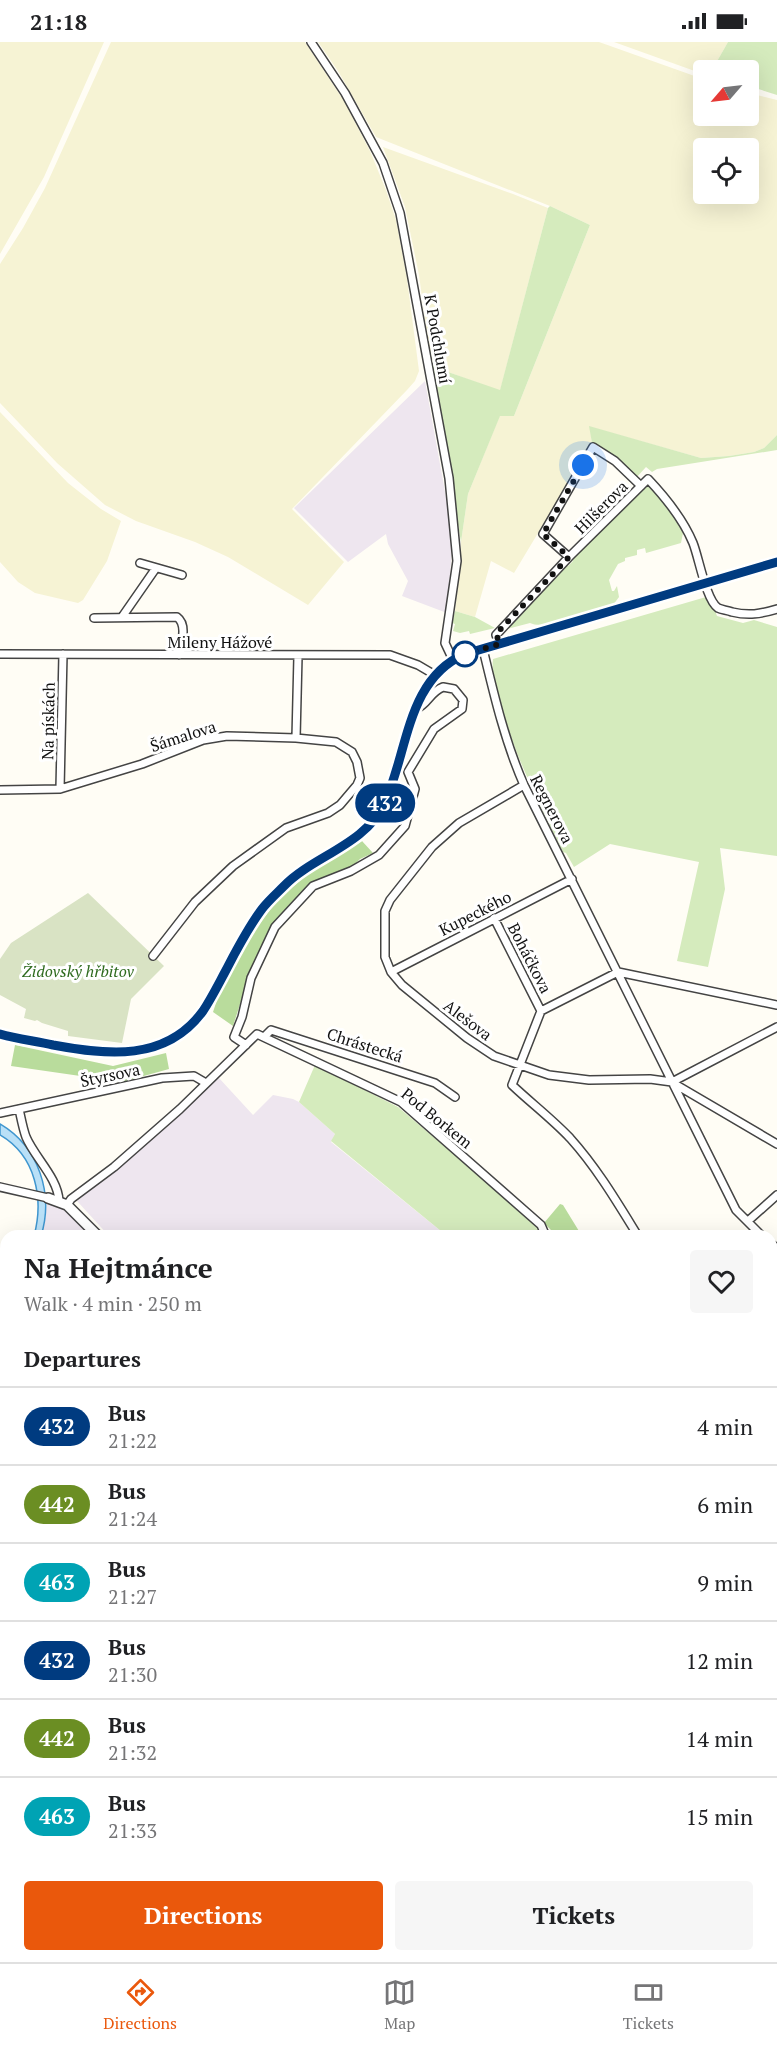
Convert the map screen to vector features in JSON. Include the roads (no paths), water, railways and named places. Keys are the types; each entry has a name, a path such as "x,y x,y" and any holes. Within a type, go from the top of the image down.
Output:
{"street":[{"name":"K Podchlumí","path":"311,42 345,93 383,163 400,213 449,478 457,561 445,643 453,660"},
{"path":"569,557 543,534 593,447 615,461 641,486"},
{"name":"Hilšerova","path":"500,644 496,634 648,478 675,511 693,543 709,581"},
{"path":"0,1034 92,1051 116,1053 168,1042 182,1033 204,1010 262,908 291,879 366,830 384,805 424,690 435,675 453,660 483,649 777,562"},
{"path":"141,563 182,575"},
{"path":"123,617 156,568"},
{"path":"709,581 711,599 720,608 746,615 756,615 777,609"},
{"path":"94,618 177,617 182,620 183,626 179,655"},
{"name":"Regnerova","path":"483,649 516,768 736,1210 748,1221 752,1230"},
{"name":"Mileny Hážové","path":"0,654 390,655 418,665 435,675"},
{"name":"Na pískách","path":"60,789 63,654"},
{"path":"296,738 298,656"},
{"path":"246,1045 234,1037 242,1017 251,978 275,927 313,886 379,855 405,826 415,789 408,772 434,729 462,709 463,700 454,689 443,687 432,693 425,705 416,708"},
{"name":"Šámalova","path":"0,789 60,789 142,764 203,740 238,736 336,742 352,752 356,757 360,778 340,805 328,813 286,828 233,866 195,902 153,956"},
{"path":"391,972 385,957 385,911 390,900 432,847 459,823 524,785"},
{"name":"Kupeckého","path":"391,972 572,879"},
{"name":"Boháčkova","path":"494,918 541,1011"},
{"name":"Alešova","path":"391,972 402,985 467,1038 494,1056 549,1075 589,1080 650,1079 672,1082"},
{"path":"618,972 777,1005"},
{"name":"Boháčkova","path":"618,972 541,1011 512,1085 557,1125 591,1163 609,1187 634,1230"},
{"path":"672,1082 777,1027"},
{"name":"Chrástecká","path":"261,1036 271,1030 313,1042 435,1083 455,1097"},
{"path":"63,1203 114,1167 180,1109 246,1045 261,1036"},
{"name":"Pod Borkem","path":"261,1036 401,1102 542,1226 543,1230"},
{"name":"Štyrsova","path":"0,1113 162,1078 194,1076 206,1083"},
{"path":"672,1082 777,1144"},
{"path":"19,1109 26,1137 48,1176 55,1183 63,1203"},
{"path":"1,1188 63,1203 92,1230"},
{"path":"748,1221 777,1195"}],"water":[{"path":"0,1124 25,1145 34,1158 44,1188 46,1204 42,1230 35,1230 37,1193 29,1166 22,1154 0,1135"}],"park label":[{"name":"Židovský hřbitov","path":"78,971"}]}
